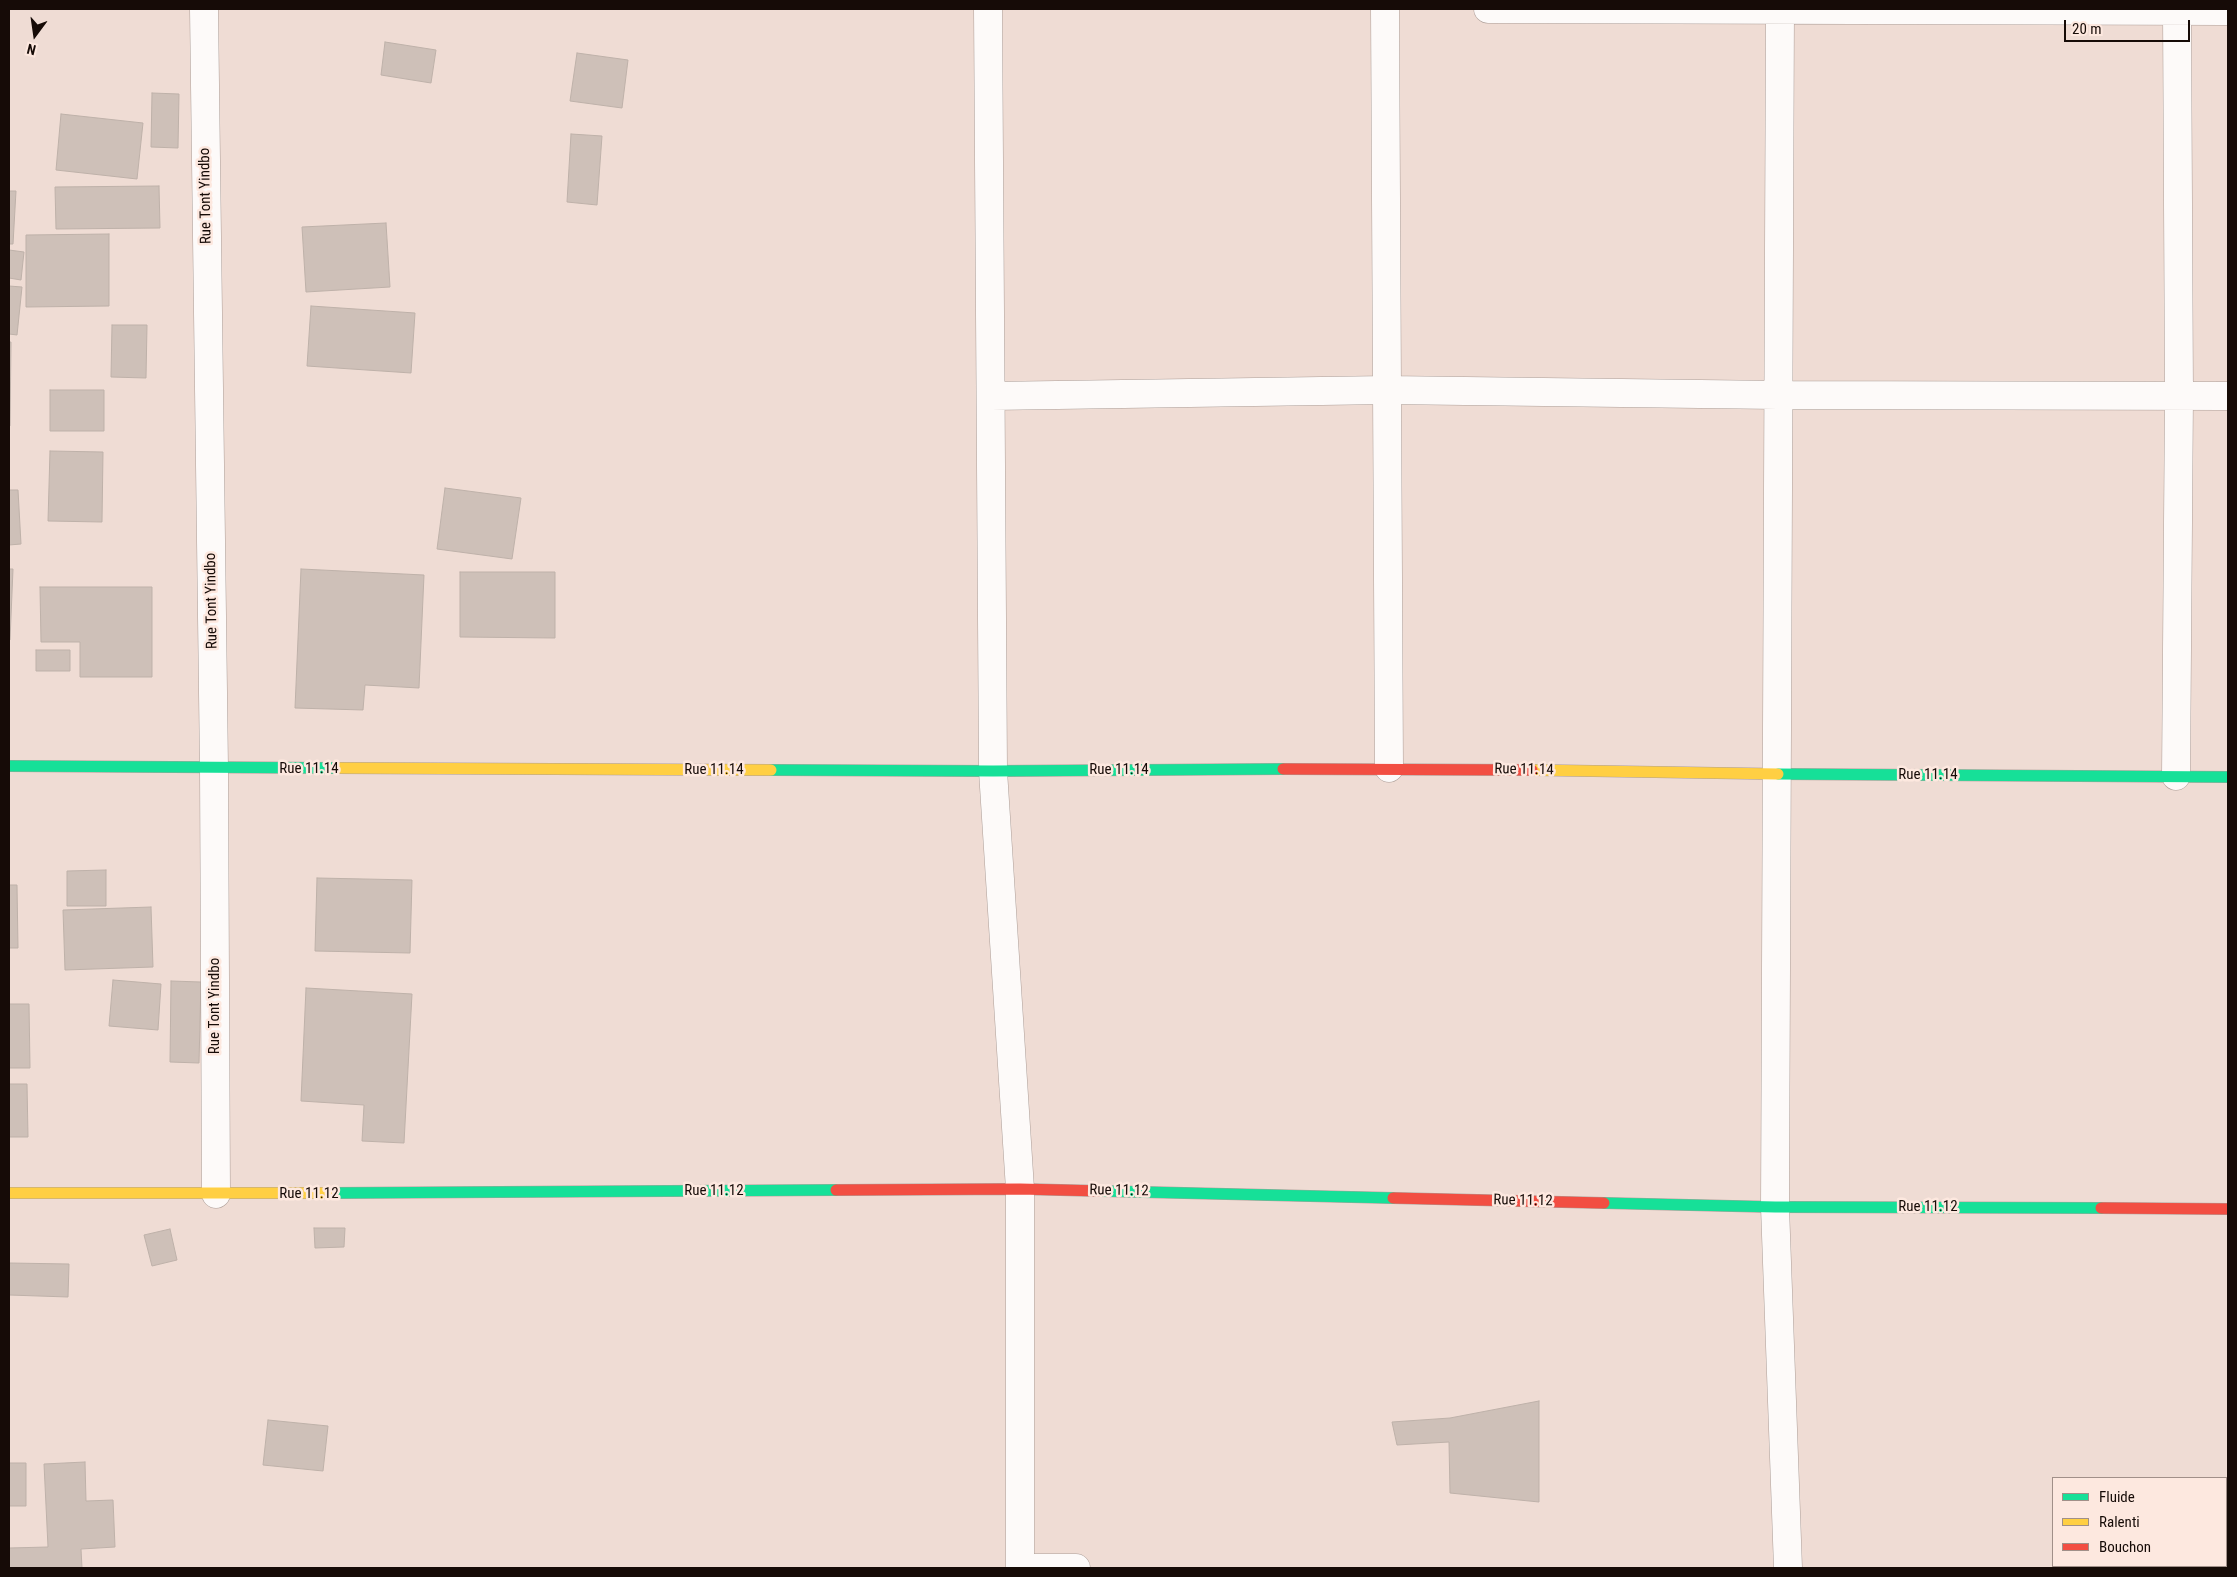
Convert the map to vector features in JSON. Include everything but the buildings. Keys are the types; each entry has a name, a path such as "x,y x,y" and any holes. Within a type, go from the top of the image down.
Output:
{"street":[{"name":"Rue Tont Yindbo","path":"204,9 214,768 216,1194"},
{"path":"990,9 993,771 1020,1189 1020,1568 1076,1568"},
{"path":"1385,9 1389,768"},
{"path":"1488,9 2228,11"},
{"path":"1780,10 1775,1206 1788,1568"},
{"path":"2176,776 2179,396 2177,11"},
{"path":"991,396 1388,390 1778,395 2228,396"},
{"name":"Rue 11.14","path":"9,766 993,771 1389,768 1777,774 2228,777"},
{"name":"Rue 11.12","path":"9,1193 216,1194 1020,1189 1775,1206 2228,1209"}],"traffic: fast":[{"path":"9,766 336,768"},
{"path":"771,770 1283,769"},
{"path":"1778,774 2228,777"},
{"path":"331,1193 836,1190"},
{"path":"1101,1191 1393,1198"},
{"path":"1604,1203 1775,1207 2101,1208"}],"traffic: slow":[{"path":"336,768 771,770"},
{"path":"1532,770 1778,774"},
{"path":"9,1193 331,1193"}],"traffic: jam":[{"path":"1283,769 1532,770"},
{"path":"836,1190 1020,1189 1101,1191"},
{"path":"1393,1198 1604,1203"},
{"path":"2101,1208 2228,1209"}]}
